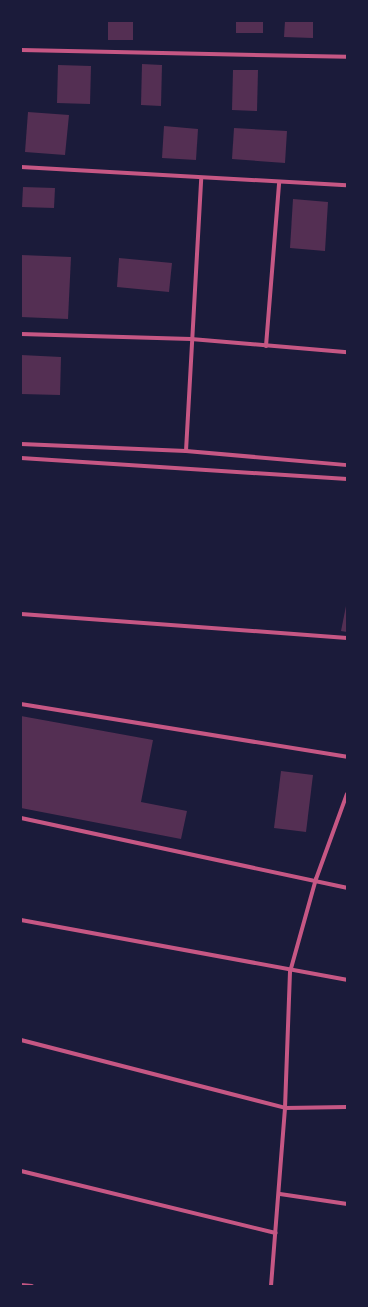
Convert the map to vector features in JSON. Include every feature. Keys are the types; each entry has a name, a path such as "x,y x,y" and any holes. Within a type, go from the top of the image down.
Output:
{"street":[{"path":"21,50 347,57"},
{"path":"21,167 201,179 347,185"},
{"path":"186,451 201,179"},
{"path":"266,346 279,183"},
{"path":"21,334 191,339 347,352"},
{"path":"21,444 186,451 347,465"},
{"path":"21,458 347,479"},
{"path":"21,614 347,638"},
{"path":"21,704 347,757"},
{"path":"271,1286 280,1194 286,1108 290,972 316,879 347,794"},
{"path":"21,818 316,879 347,888"},
{"path":"21,920 290,972 347,980"},
{"path":"21,1040 286,1108 347,1107"},
{"path":"21,1171 276,1233"},
{"path":"280,1194 347,1204"},
{"path":"21,1284 32,1286"}],"building":[{"path":"108,21 133,21 133,40 108,40"},
{"path":"236,21 263,21 263,33 236,33"},
{"path":"285,21 313,21 313,38 284,37"},
{"path":"142,64 162,65 161,106 141,105"},
{"path":"58,65 91,66 90,104 57,103"},
{"path":"233,70 258,70 257,111 232,110"},
{"path":"28,112 69,115 65,155 25,152"},
{"path":"164,126 198,129 196,160 162,158"},
{"path":"234,128 287,131 285,163 232,159"},
{"path":"23,187 55,188 54,208 22,207"},
{"path":"293,199 328,202 325,251 290,248"},
{"path":"21,255 71,257 68,319 21,317"},
{"path":"119,258 172,263 169,292 117,287"},
{"path":"21,355 61,357 60,395 21,394"},
{"path":"346,606 347,632 341,631"},
{"path":"21,716 153,740 141,802 187,811 181,839 21,808"},
{"path":"281,771 313,775 306,832 274,828"}]}
